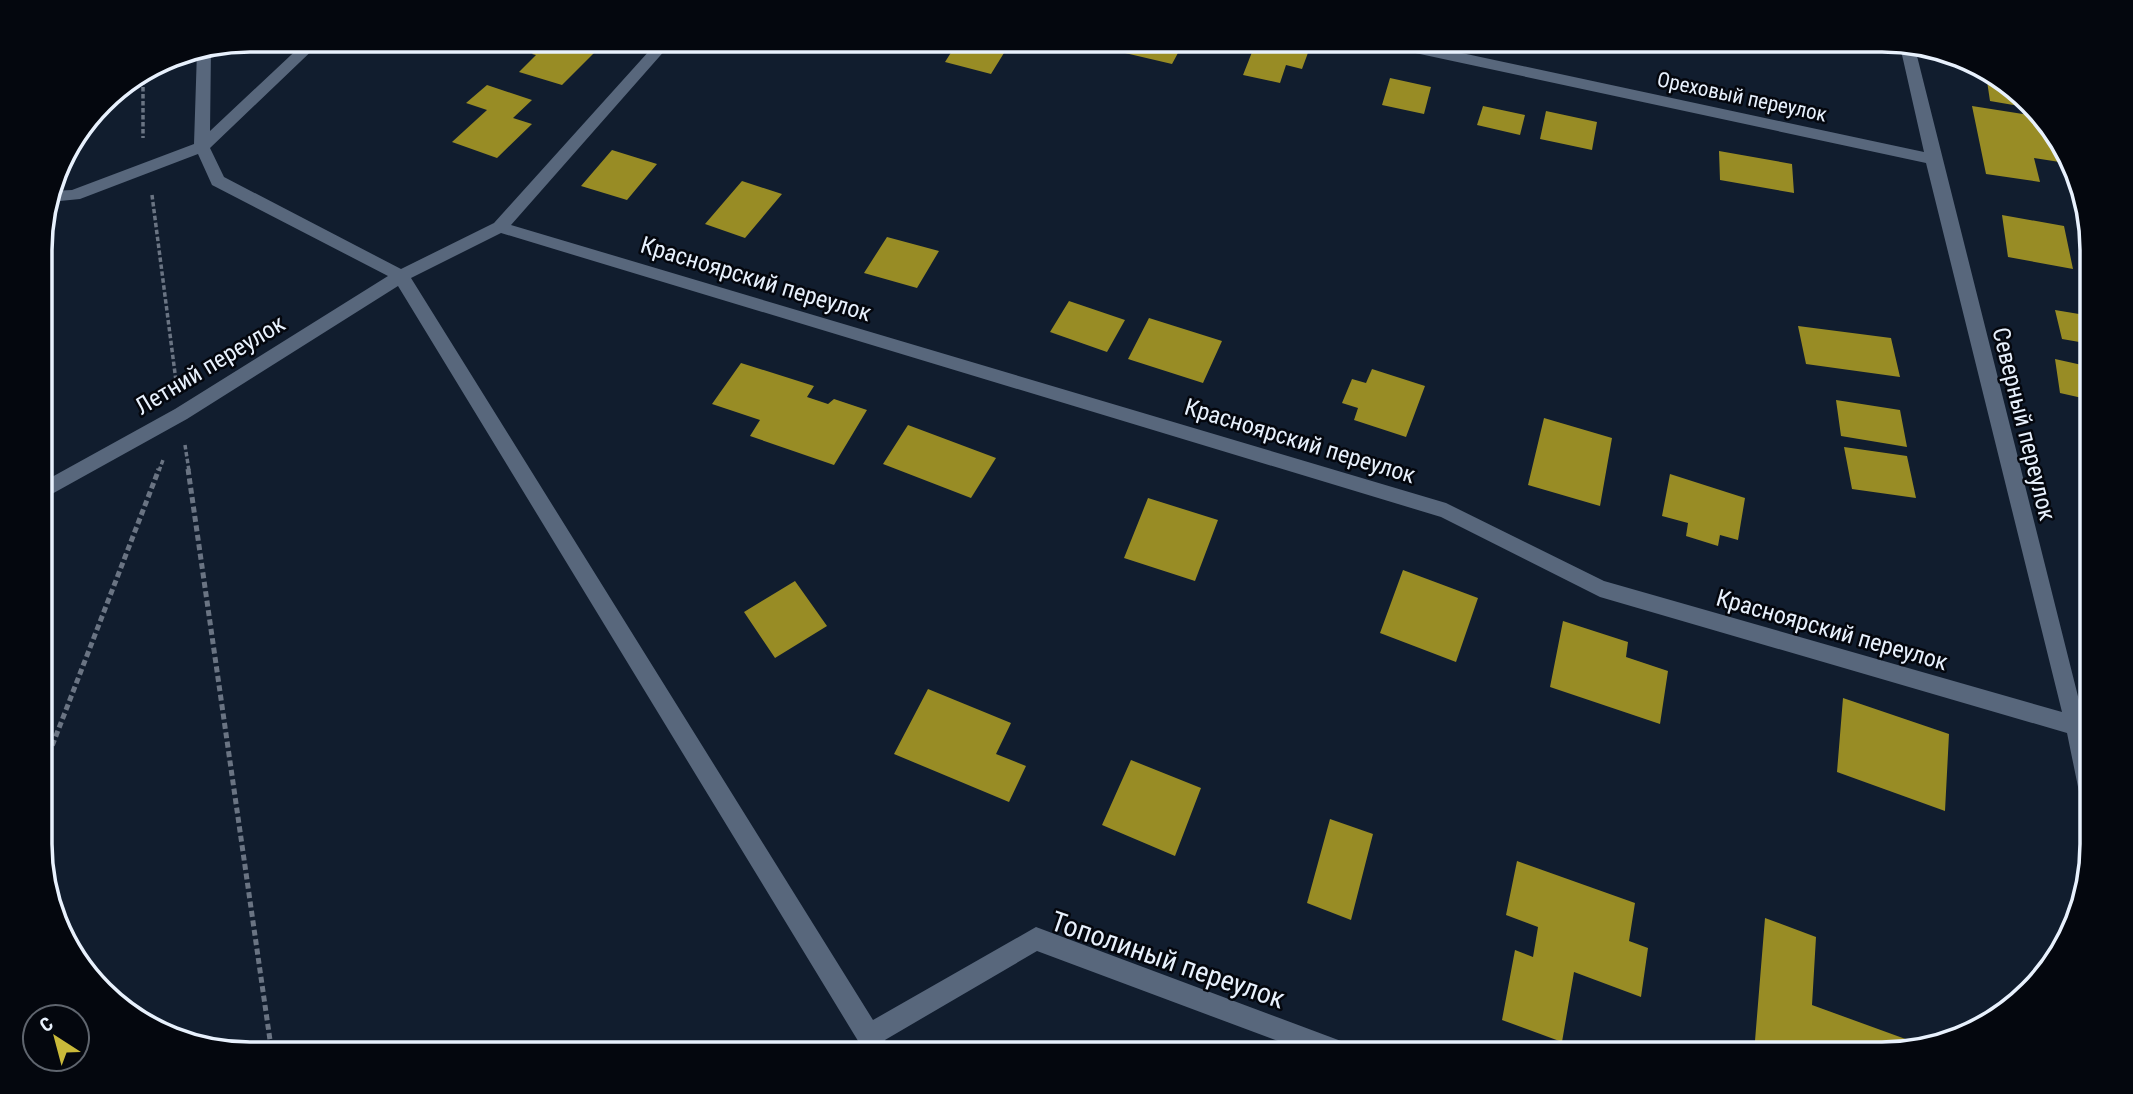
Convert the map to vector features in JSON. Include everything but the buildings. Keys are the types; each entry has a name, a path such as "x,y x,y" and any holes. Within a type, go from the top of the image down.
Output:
{"street":[{"name":"Ореховый переулок","path":"1435,52 1933,159"},
{"path":"60,196 74,195 202,146 302,53"},
{"path":"500,228 656,53"},
{"name":"Северный переулок","path":"1909,54 2080,745"},
{"path":"204,58 202,146 218,181 401,276 873,1042"},
{"name":"Летний переулок","path":"53,486 181,414 401,276 500,228"},
{"name":"Красноярский переулок","path":"500,228 1446,511 1601,588 2075,726"},
{"name":"Тополиный переулок","path":"880,1042 1036,939 1307,1041"}],"path":[{"path":"143,84 143,134 147,169 270,1042"},
{"path":"52,746 181,414"}]}
